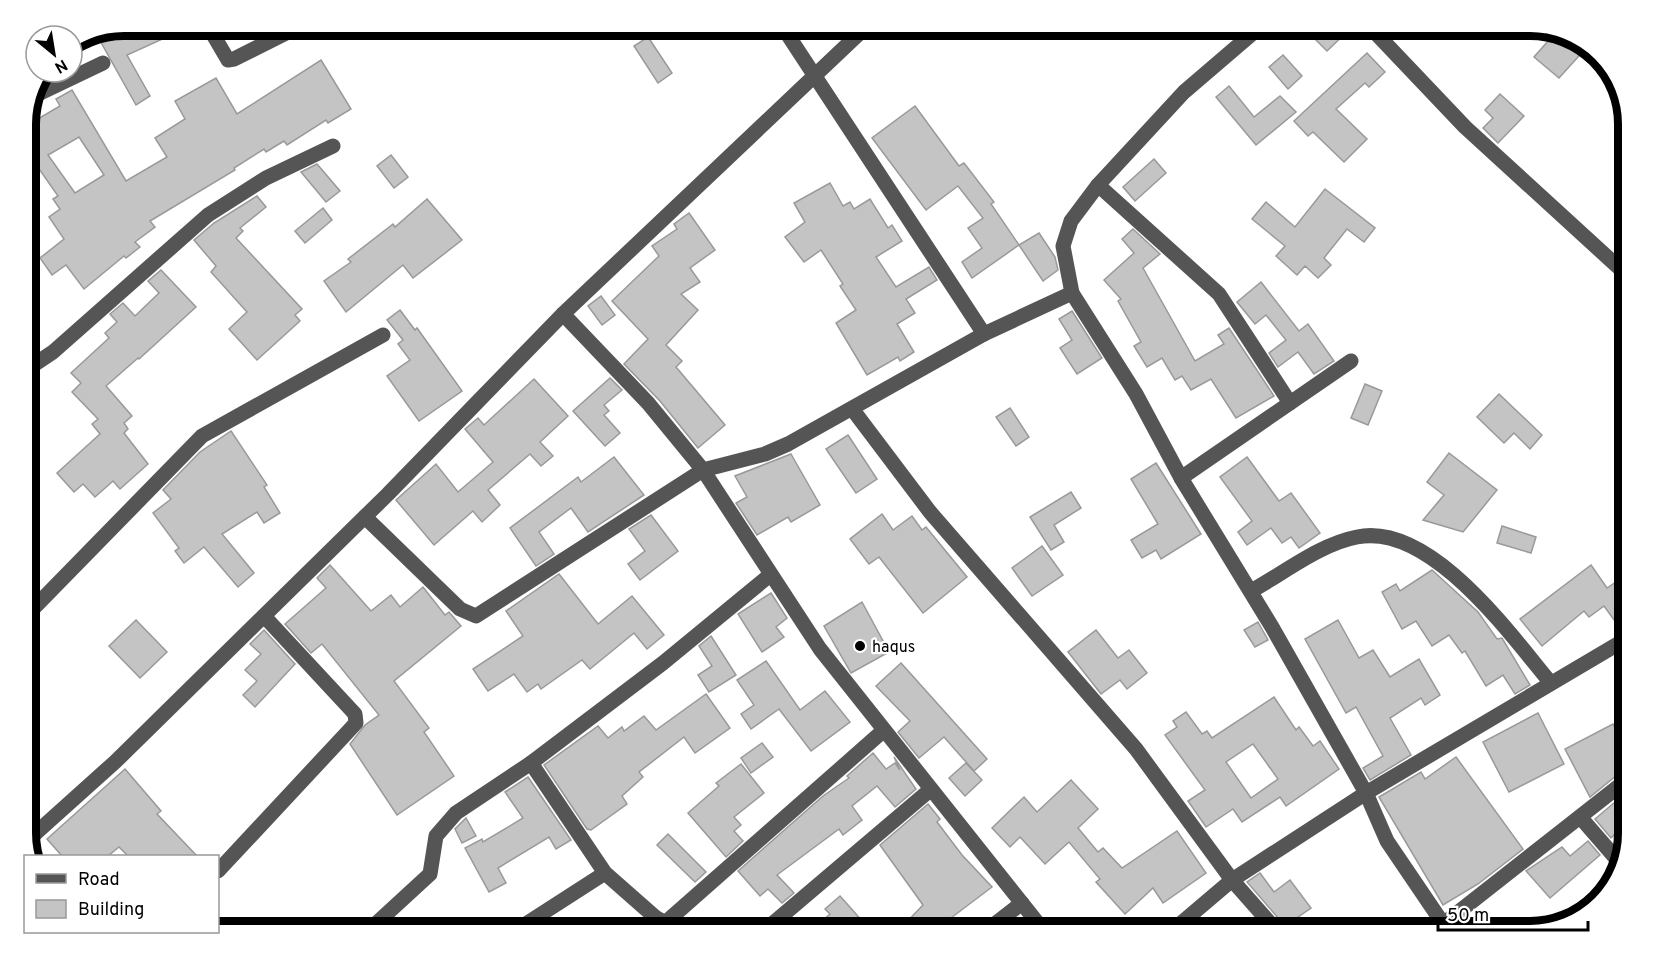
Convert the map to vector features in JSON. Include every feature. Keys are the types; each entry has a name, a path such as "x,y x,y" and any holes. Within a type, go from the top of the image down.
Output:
{"street":[{"path":"214,36 228,60 280,36"},
{"path":"788,36 984,334"},
{"path":"36,833 115,762 264,616 563,314 857,36"},
{"path":"1249,36 1184,92 1098,185 1071,221 1063,246 1072,293 1136,394 1181,478 1251,591 1366,793 1387,841 1440,921"},
{"path":"1379,36 1466,127 1618,267"},
{"path":"43,92 103,63"},
{"path":"36,363 53,352 208,215 266,178 333,146"},
{"path":"1098,185 1219,294 1290,403"},
{"path":"365,516 460,609 468,615 476,616 704,470 765,454 853,410 984,334 1072,293"},
{"path":"563,314 648,403 704,470 820,649 1036,921"},
{"path":"36,606 202,436 383,335"},
{"path":"1181,478 1351,361"},
{"path":"853,410 930,512 1136,749 1232,880 1268,921"},
{"path":"1251,591 1322,551 1354,537 1375,534 1400,540 1429,556 1465,586 1500,621 1550,682"},
{"path":"380,921 430,874 434,845 441,828 456,813 531,763 663,663 770,575"},
{"path":"219,870 356,723 355,714 264,616"},
{"path":"1185,921 1232,880 1366,793 1618,644"},
{"path":"666,921 883,731"},
{"path":"531,763 605,873 655,917 663,921"},
{"path":"1454,921 1618,788"},
{"path":"777,921 930,790"},
{"path":"1581,818 1614,857"},
{"path":"528,921 605,873"},
{"path":"1000,921 1022,903"}],"building":[{"path":"126,36 169,36 127,55 150,96 136,105 100,40 119,37 120,39"},
{"path":"1312,36 1343,36 1327,51"},
{"path":"648,37 672,73 658,83 634,46"},
{"path":"1550,39 1581,53 1559,78 1534,57"},
{"path":"1367,53 1385,72 1369,87 1365,83 1336,109 1367,139 1344,162 1313,132 1308,136 1294,121"},
{"path":"1283,55 1302,76 1288,89 1269,67"},
{"path":"321,60 351,109 328,123 326,120 287,145 284,141 266,152 264,149 234,168 235,170 150,221 155,227 135,242 140,247 126,258 124,256 84,289 66,265 52,275 40,258 64,239 49,217 60,209 53,199 58,196 36,164 36,120 60,106 56,99 72,90 126,181 167,157 155,138 185,119 175,101 216,78 237,114","holes":["79,137 104,175 75,193 48,155"]},
{"path":"1229,86 1254,117 1280,96 1296,112 1256,145 1216,97"},
{"path":"1500,94 1524,116 1498,143 1483,128 1493,118 1485,110"},
{"path":"915,106 959,166 964,163 994,202 991,204 1019,245 972,278 962,262 982,248 968,228 983,218 958,186 926,210 872,138"},
{"path":"391,155 408,177 394,188 377,166"},
{"path":"1154,159 1166,173 1135,201 1123,187"},
{"path":"317,164 340,191 326,202 301,172"},
{"path":"830,183 843,206 850,202 854,209 870,199 888,228 892,225 902,241 876,257 896,287 929,267 937,280 906,299 915,313 897,324 914,352 900,361 898,357 867,375 836,323 856,310 840,286 843,284 821,250 804,262 785,237 805,222 794,203"},
{"path":"1325,189 1375,228 1364,242 1347,229 1324,258 1331,265 1318,278 1305,266 1297,275 1276,256 1285,246 1252,219 1266,202 1295,227"},
{"path":"257,196 266,207 240,228 243,231 236,238 302,309 295,315 300,321 257,360 229,329 247,312 211,272 216,266 194,240 214,223"},
{"path":"427,199 462,240 413,278 403,265 346,312 324,281 351,262 348,259 393,224 395,227"},
{"path":"323,208 332,220 305,243 295,231"},
{"path":"689,213 715,250 690,268 700,282 681,294 698,310 666,345 682,361 676,367 725,425 698,448 660,401 624,364 648,339 612,301 659,256 652,246 677,229 674,224"},
{"path":"1133,229 1160,254 1143,268 1195,361 1224,344 1218,335 1229,328 1274,396 1236,418 1211,379 1191,390 1182,376 1175,380 1162,358 1147,367 1134,346 1141,342 1118,301 1121,299 1104,280 1134,253 1122,239"},
{"path":"1039,233 1055,257 1058,270 1043,281 1019,245"},
{"path":"161,270 196,307 106,386 132,416 124,423 128,429 124,433 148,464 120,489 113,481 95,497 83,484 74,492 57,473 100,434 92,424 98,419 72,392 81,383 71,373 109,338 105,333 117,322 110,314 123,303 135,316 159,293 148,281"},
{"path":"1261,282 1299,331 1308,324 1334,361 1314,374 1298,352 1278,367 1269,353 1286,340 1266,315 1255,324 1237,302"},
{"path":"601,296 615,315 602,325 588,306"},
{"path":"400,310 415,330 417,328 462,391 419,421 387,376 410,360 398,344 403,340 387,320"},
{"path":"1072,311 1102,358 1077,374 1060,348 1072,340 1059,319"},
{"path":"610,378 622,390 604,405 609,411 604,415 620,433 605,446 573,411"},
{"path":"534,379 568,416 540,442 553,456 541,466 530,454 488,490 500,505 482,522 473,511 434,545 396,500 436,464 458,492 493,462 465,429 478,418 484,425"},
{"path":"1365,384 1382,391 1368,425 1351,418"},
{"path":"1499,394 1542,435 1530,449 1514,433 1504,443 1477,417"},
{"path":"1010,408 1029,437 1016,446 996,417"},
{"path":"231,431 267,485 264,487 280,513 264,523 257,512 222,534 254,573 238,587 204,547 184,563 175,551 179,548 153,513 171,499 163,490 200,452"},
{"path":"848,435 877,479 856,493 826,449"},
{"path":"1449,453 1497,490 1463,532 1423,520 1444,495 1427,482"},
{"path":"791,454 820,505 791,522 788,517 757,535 736,503 747,497 735,476"},
{"path":"614,457 644,495 588,532 571,508 539,532 554,554 536,566 510,528 578,477 581,482"},
{"path":"1247,457 1279,501 1291,493 1320,533 1299,548 1291,537 1282,543 1271,528 1247,545 1238,532 1252,521 1220,477"},
{"path":"1156,463 1201,534 1161,559 1156,550 1142,558 1131,540 1158,524 1131,479"},
{"path":"1071,492 1081,508 1054,525 1064,542 1051,550 1030,517"},
{"path":"882,514 893,530 912,516 922,530 926,527 967,577 923,613 879,557 869,564 850,539"},
{"path":"651,515 678,551 640,580 628,564 645,551 629,529"},
{"path":"1502,526 1536,537 1531,553 1497,543"},
{"path":"1042,546 1063,575 1032,596 1012,568"},
{"path":"330,565 371,611 391,595 400,607 423,587 445,615 449,612 461,626 394,681 429,728 424,732 454,776 397,815 350,744 365,725 379,715 322,644 311,653 285,624 326,588 317,578"},
{"path":"1591,565 1607,588 1618,581 1617,624 1604,606 1589,617 1584,611 1542,646 1520,619"},
{"path":"1432,570 1478,612 1497,639 1502,638 1530,685 1515,694 1503,675 1486,686 1465,651 1462,653 1449,635 1432,646 1416,621 1402,629 1382,592 1396,584 1400,591"},
{"path":"559,574 598,624 632,596 664,635 647,649 634,633 590,669 582,660 541,689 538,684 527,692 514,674 488,691 473,669 523,636 506,611"},
{"path":"771,593 787,618 776,627 784,637 762,652 738,614"},
{"name":"haqus","path":"862,602 889,652 851,673 824,626"},
{"path":"136,620 167,652 140,678 109,646"},
{"path":"1338,620 1359,658 1373,650 1390,677 1419,659 1440,695 1425,705 1421,698 1390,718 1411,755 1370,780 1363,768 1383,756 1356,707 1346,713 1305,639"},
{"path":"1258,622 1268,640 1255,647 1244,630"},
{"path":"264,630 295,664 255,707 243,695 257,681 245,670 261,654 250,644"},
{"path":"1096,630 1118,658 1129,650 1147,673 1127,689 1120,680 1101,694 1068,652"},
{"path":"711,636 736,675 709,692 698,675 712,666 699,646"},
{"path":"766,661 800,710 825,691 850,722 811,751 779,709 751,729 741,714 754,705 737,680"},
{"path":"901,663 987,759 974,771 944,737 919,758 898,732 910,721 876,686"},
{"path":"706,694 730,728 695,753 684,737 639,772 643,777 622,796 627,804 591,830 587,829 544,765 598,726 608,738 622,727 624,731 644,716 656,730"},
{"path":"1274,697 1296,730 1299,727 1313,746 1320,741 1339,769 1286,806 1280,797 1242,822 1233,809 1206,827 1188,801 1205,790 1165,735 1177,727 1173,721 1186,712 1202,734 1207,731 1212,738","holes":["1253,744 1278,779 1251,798 1226,762"]},
{"path":"1538,713 1564,764 1509,792 1483,742"},
{"path":"1613,724 1618,734 1618,774 1590,797 1565,749"},
{"path":"762,743 773,757 751,773 741,758"},
{"path":"873,753 886,769 895,763 900,770 894,757 916,789 895,807 877,786 852,806 862,820 843,835 839,829 777,875 794,893 782,903 768,889 760,896 738,871 823,796 849,778 847,776"},
{"path":"1456,757 1523,849 1478,884 1443,905 1379,797 1421,772 1425,779"},
{"path":"966,763 982,780 965,796 949,778"},
{"path":"741,764 764,793 734,817 741,825 734,831 743,841 726,857 688,813 719,786 716,783"},
{"path":"125,769 161,811 157,814 196,855 127,855 119,847 109,855 61,855 47,839"},
{"path":"528,777 571,840 556,849 549,837 498,868 506,883 489,892 465,848 482,839 483,842 523,818 505,792"},
{"path":"1071,780 1098,809 1078,828 1098,852 1103,848 1122,868 1177,831 1206,873 1163,903 1153,888 1125,914 1096,882 1100,879 1069,842 1045,864 1020,837 1010,847 992,828 1024,797 1037,812"},
{"path":"1618,799 1618,831 1611,838 1595,819"},
{"path":"928,804 940,819 937,822 962,855 992,887 947,921 908,921 923,905 880,845"},
{"path":"466,818 476,836 462,843 455,829"},
{"path":"668,834 706,872 695,882 657,845"},
{"path":"1588,841 1600,855 1550,898 1526,871 1562,847 1570,856"},
{"path":"1260,873 1274,892 1290,880 1311,908 1292,921 1281,921 1247,882"},
{"path":"840,896 862,921 822,921 830,914 825,909"}],"place":[{"name":"haqus","path":"860,646"}]}
